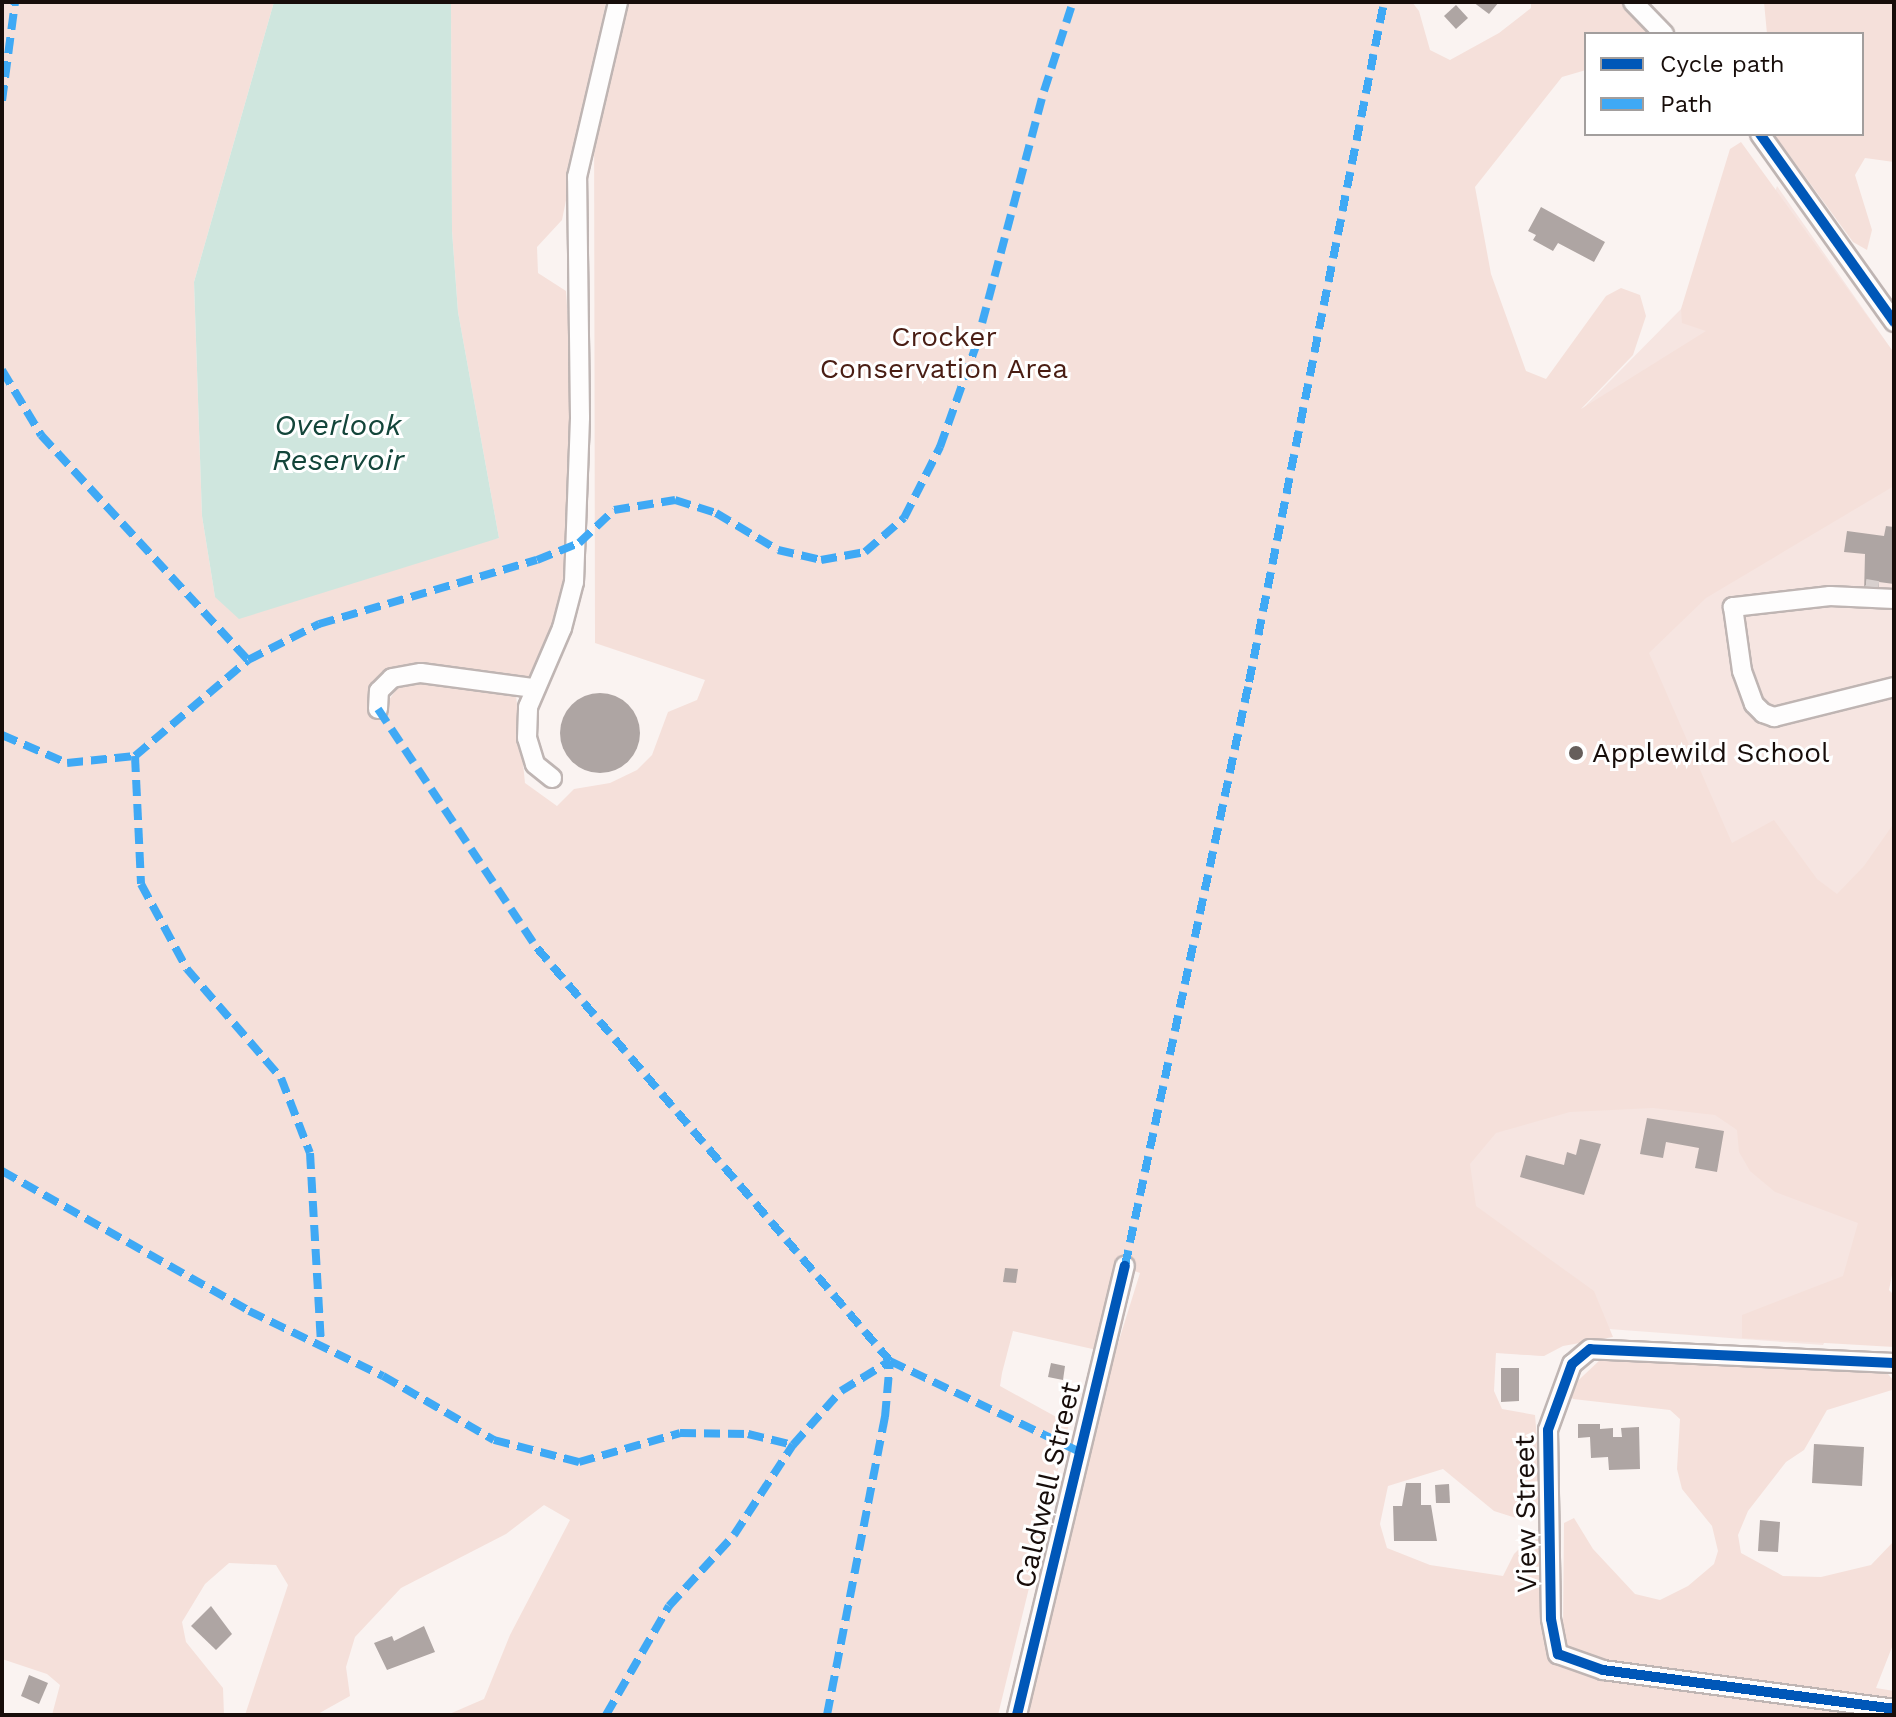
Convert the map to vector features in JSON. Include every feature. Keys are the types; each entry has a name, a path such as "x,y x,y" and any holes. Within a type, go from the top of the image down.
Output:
{"street":[{"path":"552,778 535,764 527,738 534,688 562,628 579,543 577,177 618,2"},
{"path":"1633,2 1662,32"},
{"path":"1761,136 1894,322"},
{"path":"1876,594 1733,607 1742,671 1754,704 1774,717 1894,687"},
{"path":"378,709 379,691 392,678 421,673 534,688"},
{"name":"Caldwell Street","path":"1017,1715 1125,1266"},
{"name":"View Street","path":"1894,1363 1590,1349 1572,1364 1548,1430 1551,1619 1558,1654 1603,1670 1894,1709"}],"shaded area":[{"name":"Applewild School","path":"1777,186 1894,353 1894,1226 1823,1345 1542,1324 1544,1356 1412,1346 1275,645 1534,458 1681,309 1751,266"}],"green space":[{"name":"Crocker Conservation Area","path":"2,2 274,2 194,282 202,516 215,597 499,538 458,312 452,231 451,2 606,2 562,220 537,247 538,273 566,291 574,405 574,559 557,627 529,683 384,674 386,704 401,683 413,678 516,695 525,783 557,806 574,789 610,783 637,770 652,755 668,712 697,700 705,680 595,643 594,101 628,2 1412,2 1419,11 1430,50 1450,60 1499,33 1531,8 1531,2 1620,2 1652,32 1584,32 1584,71 1562,77 1475,187 1491,274 1526,371 1546,379 1606,296 1621,288 1640,295 1646,316 1633,355 1581,409 1706,331 1682,323 1681,309 1730,149 1741,142 1894,353 1894,486 1706,598 1649,653 1732,843 1774,820 1817,879 1837,894 1864,866 1894,823 1894,1265 1889,1290 1894,1295 1894,1347 1742,1338 1742,1315 1843,1276 1858,1223 1775,1192 1750,1171 1739,1152 1737,1130 1715,1115 1653,1108 1570,1112 1496,1133 1470,1164 1476,1206 1594,1291 1613,1337 1563,1346 1544,1356 1496,1353 1494,1391 1502,1409 1535,1415 1542,1499 1532,1513 1516,1518 1494,1511 1443,1469 1388,1486 1380,1524 1387,1548 1430,1565 1503,1576 1514,1554 1528,1540 1541,1539 1540,1609 1548,1659 1560,1666 1592,1677 1877,1715 1027,1715 1106,1382 1140,1273 1120,1266 1097,1350 1013,1331 1000,1386 1069,1424 998,1715 447,1715 484,1699 510,1635 570,1520 544,1505 506,1534 401,1588 355,1637 346,1667 350,1696 316,1715 245,1715 288,1585 276,1565 229,1563 205,1584 182,1622 186,1642 223,1688 224,1715 52,1715 60,1685 47,1674 2,1659"},
{"path":"1764,2 1894,2 1894,162 1865,158 1855,175 1872,230 1867,250 1853,242 1775,136 1864,136 1864,32 1767,32"},
{"path":"1655,1358 1802,1365 1888,1374 1894,1381 1892,1390 1827,1410 1804,1450 1786,1462 1748,1511 1738,1535 1741,1553 1783,1576 1821,1577 1871,1565 1894,1541 1894,1642 1876,1688 1894,1691 1894,1703 1602,1664 1569,1651 1563,1633 1564,1523 1574,1518 1593,1549 1635,1594 1660,1600 1688,1586 1714,1564 1718,1551 1712,1526 1682,1489 1677,1469 1680,1419 1670,1410 1573,1399 1567,1391 1601,1359"}],"water":[{"name":"Overlook Reservoir","path":"274,2 451,2 452,231 458,312 499,538 239,619 215,597 202,516 194,282"}],"building":[{"path":"1473,2 1499,2 1489,14"},
{"path":"1456,5 1468,18 1456,29 1444,16"},
{"path":"1541,207 1605,242 1594,262 1558,243 1553,251 1533,240 1536,235 1528,231"},
{"path":"1886,526 1894,527 1894,584 1879,582 1878,596 1864,594 1865,554 1844,552 1847,531 1884,536"},
{"path":"600,693 615,696 628,705 637,718 640,733 637,748 628,761 615,770 600,773 585,770 572,761 563,748 560,733 563,718 572,705 585,696"},
{"path":"1647,1118 1724,1131 1717,1172 1695,1168 1699,1148 1666,1142 1663,1158 1640,1154"},
{"path":"1580,1139 1601,1144 1584,1195 1520,1177 1526,1155 1564,1165 1567,1152 1576,1155"},
{"path":"1005,1268 1018,1269 1016,1283 1003,1282"},
{"path":"1051,1363 1065,1366 1063,1380 1048,1377"},
{"path":"1501,1368 1519,1368 1519,1401 1501,1402"},
{"path":"1578,1424 1600,1424 1600,1429 1613,1428 1613,1437 1622,1437 1621,1428 1639,1427 1640,1469 1609,1470 1608,1457 1591,1458 1590,1437 1578,1438"},
{"path":"1814,1444 1864,1447 1862,1486 1812,1483"},
{"path":"1406,1483 1421,1483 1421,1505 1431,1505 1437,1541 1394,1541 1393,1506 1402,1506"},
{"path":"1449,1484 1450,1503 1436,1503 1435,1485"},
{"path":"1760,1520 1780,1522 1778,1552 1758,1551"},
{"path":"211,1606 232,1634 216,1650 191,1626"},
{"path":"424,1626 435,1652 387,1670 374,1643 392,1636 394,1641"},
{"path":"29,1675 48,1683 39,1704 21,1696"}],"tunnel":[{"path":"1865,588 1878,590"}],"marked path":[{"path":"2,101 15,2"},
{"path":"2,735 67,763 135,756 248,660 319,624 537,560 579,543 614,510 675,500 716,513 778,550 821,560 865,552 904,518 940,447 976,346 1044,91 1073,2"},
{"path":"1125,1266 1249,682 1384,2"},
{"path":"2,370 41,435 248,660"},
{"path":"378,709 537,948 890,1361 1080,1452"},
{"path":"135,756 141,884 187,969 281,1078 310,1153 321,1346"},
{"path":"2,1171 249,1311 383,1376 494,1440 579,1462 680,1433 748,1434 793,1445"},
{"path":"606,1715 669,1606 734,1535 793,1445 841,1391 890,1361"},
{"path":"827,1715 885,1417 890,1361"}],"cycle path":[{"path":"1761,136 1894,322"},
{"path":"1017,1715 1125,1266"},
{"path":"1894,1363 1590,1349 1572,1364 1548,1430 1551,1619 1558,1654 1603,1670 1894,1709"}],"place":[{"name":"Applewild School","path":"1576,753"}]}
